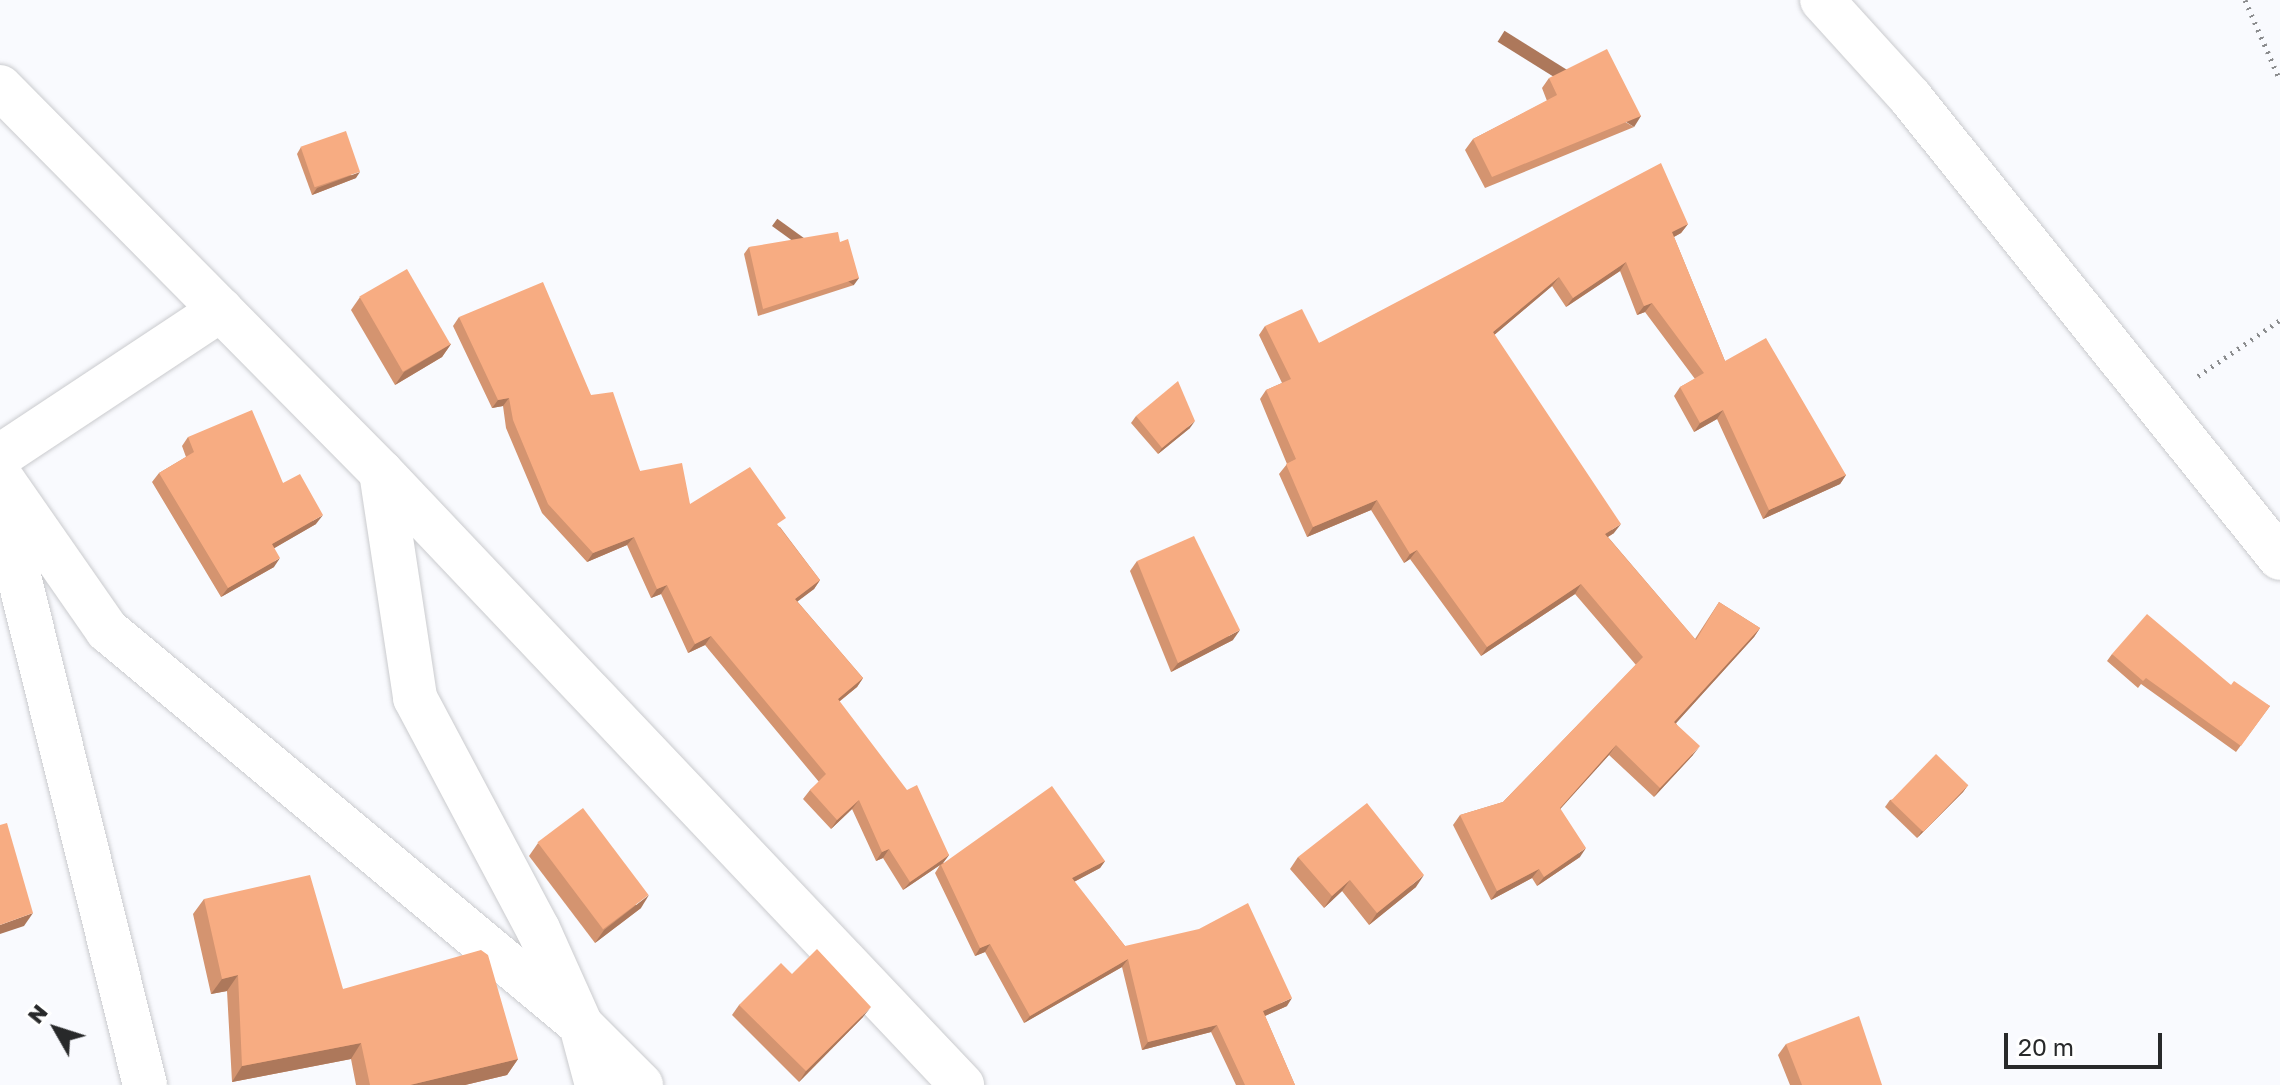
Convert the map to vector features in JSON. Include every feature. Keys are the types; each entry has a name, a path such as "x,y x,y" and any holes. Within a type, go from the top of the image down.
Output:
{"street":[{"path":"1822,0 1910,97 2280,558"},
{"path":"0,87 381,472 962,1085"},
{"path":"0,456 221,310"},
{"path":"381,472 415,698 538,929 581,1025 597,1085"},
{"path":"0,476 107,630 581,1025 641,1085"},
{"path":"0,500 145,1085"}],"path":[{"path":"2245,0 2280,80"},
{"path":"2156,402 2280,320"}],"building":[{"path":"1607,49 1641,116 1492,177 1473,139 1557,95 1549,78"},
{"path":"346,131 360,172 315,187 301,147"},
{"path":"1661,163 1688,224 1672,232 1725,361 1766,338 1846,475 1769,510 1723,410 1700,423 1680,387 1704,373 1652,303 1644,306 1626,262 1573,298 1559,277 1493,332 1621,524 1605,534 1696,640 1719,602 1760,628 1674,722 1700,746 1660,788 1616,745 1560,808 1586,848 1544,877 1539,869 1497,891 1460,815 1503,802 1643,657 1581,584 1487,647 1417,550 1410,554 1377,500 1313,527 1286,464 1296,459 1266,390 1291,379 1265,326 1302,309 1319,343"},
{"path":"838,232 840,242 848,239 859,278 763,309 749,247"},
{"path":"407,269 450,344 403,372 359,296"},
{"path":"543,282 591,395 613,392 640,471 682,463 690,504 750,467 786,518 777,524 820,580 795,599 863,678 838,699 907,790 917,785 949,855 910,882 889,849 882,852 859,800 837,820 810,790 826,774 711,636 695,644 667,585 657,589 634,537 593,553 548,504 513,420 509,398 498,400 459,317"},
{"path":"1178,381 1195,421 1162,448 1136,416"},
{"path":"252,410 283,483 300,474 323,515 272,544 280,558 228,588 159,473 194,452 188,437"},
{"path":"1194,536 1240,630 1178,663 1137,561"},
{"path":"2147,614 2231,685 2234,681 2270,706 2241,746 2146,678 2143,681 2112,654"},
{"path":"1936,754 1968,785 1923,832 1891,801"},
{"path":"1052,786 1105,861 1072,878 1125,946 1199,929 1248,903 1292,998 1263,1011 1295,1085 1245,1085 1217,1025 1148,1042 1128,959 1030,1016 990,944 980,948 941,865"},
{"path":"1367,803 1424,875 1377,913 1350,880 1332,896 1298,857"},
{"path":"583,808 649,895 603,929 537,842"},
{"path":"7,823 33,913 0,925 0,825"},
{"path":"310,875 343,989 481,950 488,955 518,1059 410,1085 370,1085 361,1043 242,1066 238,975 222,979 204,899"},
{"path":"817,949 871,1007 806,1071 739,1005 781,963 792,974"},
{"path":"1859,1016 1882,1085 1802,1085 1786,1044"}]}
